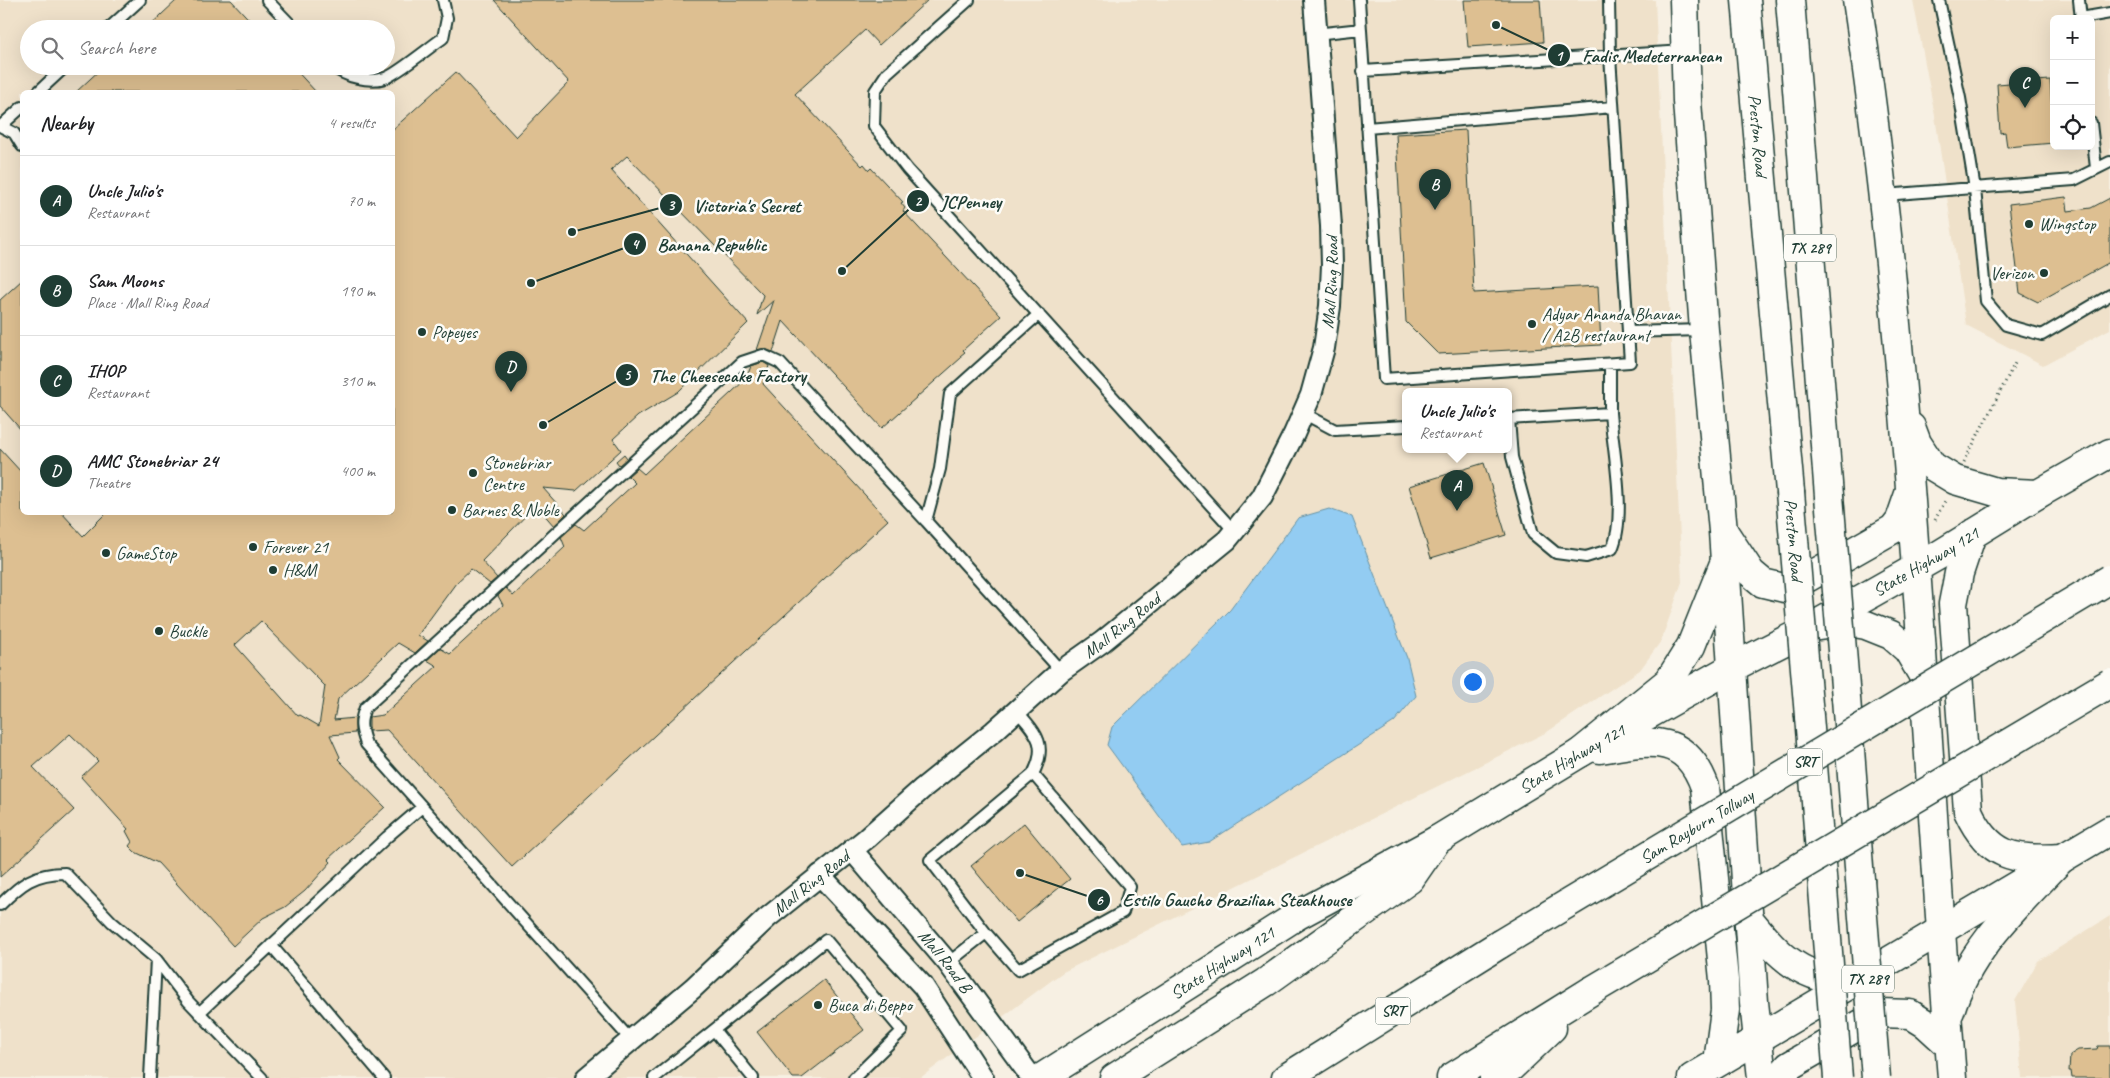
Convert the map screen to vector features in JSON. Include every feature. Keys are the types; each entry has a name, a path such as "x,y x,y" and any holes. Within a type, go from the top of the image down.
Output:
{"main road":[{"path":"1684,0 1687,100 1704,330 1723,531 1749,919 1762,1078"},
{"name":"Preston Road","path":"1746,0 1790,492 1838,1078"},
{"name":"TX 289","path":"1790,0 1876,1078"},
{"path":"1857,0 1873,107 1904,409 1917,567 1952,1078"},
{"path":"1904,409 1917,443 1932,466 1955,480 1978,488 1996,492 2038,494"},
{"name":"State Highway 121","path":"1041,1078 1298,915 1437,840 1580,752 1733,667 1812,627 2110,453"},
{"path":"1723,531 1757,578 1770,586 1791,587 1893,529 1900,520 1910,489"},
{"path":"1972,534 1959,573 1952,604 1968,811 1977,831 1998,850 2011,856 2033,860 2062,858"},
{"path":"1580,752 1668,681 1691,646 1725,560"},
{"name":"Sam Rayburn Tollway","path":"1286,1078 1500,944 2110,580"},
{"path":"1812,627 1848,622 1866,625 1891,635 1908,650 1924,678"},
{"path":"1451,1078 1504,1062 1591,991 2110,683"},
{"path":"1580,752 1646,741 1664,743 1686,756 1701,775 1705,787 1724,980 1725,1010 1718,1062"},
{"path":"1692,1078 2110,830"},
{"path":"1114,1078 1266,982 1410,880 1437,840"},
{"path":"1949,1032 1955,995 1976,959 2016,907 2062,858"},
{"path":"1749,919 1776,952 1812,976 1836,981 1855,980"},
{"path":"1779,1078 1789,1066 1880,1013 1910,1014 1926,1024 1949,1032"}],"street":[{"name":"Mall Ring Road","path":"586,1078 630,1039 693,988 767,918 852,850 923,788 1018,711 1061,672 1102,642 1236,532 1262,497 1303,413 1315,382 1324,348 1332,278 1330,208 1315,34 1314,0"},
{"name":"Mall Road B","path":"852,850 948,963 1032,1078"},
{"name":"Mall Road B","path":"820,875 923,986 983,1078"}],"lane":[{"path":"118,20 140,0"},
{"path":"267,0 286,20"},
{"path":"395,72 443,38 447,18 443,0"},
{"path":"969,0 887,73 874,90 874,126 906,169 1236,532"},
{"path":"1359,0 1384,378 1630,362 1610,56 1609,0"},
{"path":"1939,0 1960,98 1976,188 1986,301 2006,325 2042,335 2110,295"},
{"path":"2080,0 2081,15"},
{"path":"2095,16 2110,13"},
{"path":"1315,34 1360,30"},
{"path":"1363,71 1686,51"},
{"path":"40,90 56,75"},
{"path":"347,75 371,80 386,78 390,75"},
{"path":"1367,128 1613,107"},
{"path":"20,109 0,126 14,133 20,143"},
{"path":"2094,150 2096,168"},
{"path":"1883,195 2074,180 2110,162"},
{"path":"926,520 940,469 950,394 1039,314"},
{"path":"1628,332 1704,330"},
{"path":"630,1039 366,744 361,732 360,719 365,708 742,362 763,355 780,363 926,520 1061,672"},
{"path":"1512,453 1533,534 1556,553 1586,557 1612,549 1617,539 1618,500 1610,412 1610,364"},
{"path":"1512,419 1610,412"},
{"path":"1303,413 1335,430 1402,426"},
{"path":"1018,711 1038,736 1041,758 1033,774 930,860 986,933 1018,970 1124,912 1130,887 1033,774"},
{"path":"199,1013 422,807"},
{"path":"0,905 22,884 47,873 65,873 112,922 156,959 199,1013 262,1078"},
{"path":"948,963 986,933"},
{"path":"654,1078 826,940 902,1032 854,1078"},
{"path":"271,945 384,1078"},
{"path":"150,1078 156,959"},
{"path":"714,1030 753,1078"}],"path":[{"path":"1964,463 2016,361"},
{"path":"1935,526 1935,521 1950,492"}],"shaded area":[{"path":"0,0 1655,0 1682,582 1661,641 1640,670 1547,732 1063,972 920,1078 0,1078"},
{"path":"1913,0 2110,0 2110,329 2043,365 1966,325 1935,116"},
{"path":"2110,916 2110,1078 2022,1078 2015,1001 2038,961"}],"water":[{"path":"1329,509 1352,517 1407,658 1416,696 1394,722 1209,842 1182,847 1107,745 1112,727 1230,610 1298,518"}],"building":[{"path":"177,0 231,0 250,20 156,20"},
{"name":"Stonebriar Centre","path":"494,0 928,0 879,45 865,30 795,94 862,166 864,164 869,170 871,168 903,202 901,203 905,208 903,211 1001,316 963,350 965,352 960,356 961,358 882,428 783,321 773,352 765,349 757,350 774,300 757,315 763,295 627,156 611,170 748,323 678,392 638,416 613,439 621,450 576,491 543,488 566,514 554,526 536,505 482,561 497,578 490,584 471,569 456,583 418,635 428,641 415,653 398,643 338,699 334,720 355,718 355,733 330,735 340,757 338,759 385,807 328,859 331,862 305,891 285,907 263,918 233,946 158,863 135,852 129,846 132,842 126,831 128,829 81,777 98,761 70,734 33,767 74,810 0,877 0,449 20,471 20,515 64,515 83,536 104,515 395,515 395,127 456,72 516,137 569,82","holes":["261,621 325,686 319,726 300,715 298,716 235,645"]},
{"path":"1464,0 1540,0 1543,42 1468,47"},
{"path":"94,75 300,75 314,90 78,90"},
{"path":"2050,80 2050,143 2007,147 2005,132 2000,133 1997,84"},
{"path":"1466,130 1474,293 1598,286 1601,345 1438,354 1406,322 1396,134"},
{"path":"2066,197 2068,211 2091,208 2110,198 2110,262 2038,302 2020,293 2009,204"},
{"path":"20,282 20,429 0,406 0,300"},
{"path":"763,362 769,366 763,384 888,520 512,867 387,730 369,731 369,717 383,715 437,666 427,660 440,648 450,654 503,605 498,596 506,588 513,596 565,547 561,537 576,524 584,530 635,483 628,476 637,468 644,474 746,379 751,366"},
{"path":"624,454 627,458 619,465 616,461"},
{"path":"1484,463 1506,535 1431,558 1409,486"},
{"path":"1024,823 1070,879 1017,922 971,866"},
{"name":"Buca di Beppo","path":"824,980 864,1030 802,1078 793,1078 757,1032"},
{"path":"2098,1046 2110,1046 2110,1078 2072,1078 2071,1071 2069,1071 2070,1055 2078,1050 2097,1049"}],"place":[{"name":"Fadis Medeterranean","path":"1496,25"},
{"name":"IHOP","path":"2025,108"},
{"name":"Sam Moons","path":"1435,210"},
{"name":"Wingstop","path":"2029,224"},
{"name":"Victoria's Secret","path":"572,232"},
{"name":"JCPenney","path":"842,271"},
{"name":"Verizon","path":"2044,273"},
{"name":"Banana Republic","path":"531,283"},
{"name":"Adyar Ananda Bhavan / A2B restaurant","path":"1532,324"},
{"name":"Popeyes","path":"422,332"},
{"name":"AMC Stonebriar 24","path":"511,392"},
{"name":"The Cheesecake Factory","path":"543,425"},
{"name":"Stonebriar Centre","path":"473,473"},
{"name":"Barnes & Noble","path":"452,510"},
{"name":"Uncle Julio's","path":"1457,511"},
{"name":"Forever 21","path":"253,547"},
{"name":"GameStop","path":"106,553"},
{"name":"H&M","path":"273,570"},
{"name":"Buckle","path":"159,631"},
{"name":"Estilo Gaucho Brazilian Steakhouse","path":"1020,873"},
{"name":"Buca di Beppo","path":"818,1005"}]}
